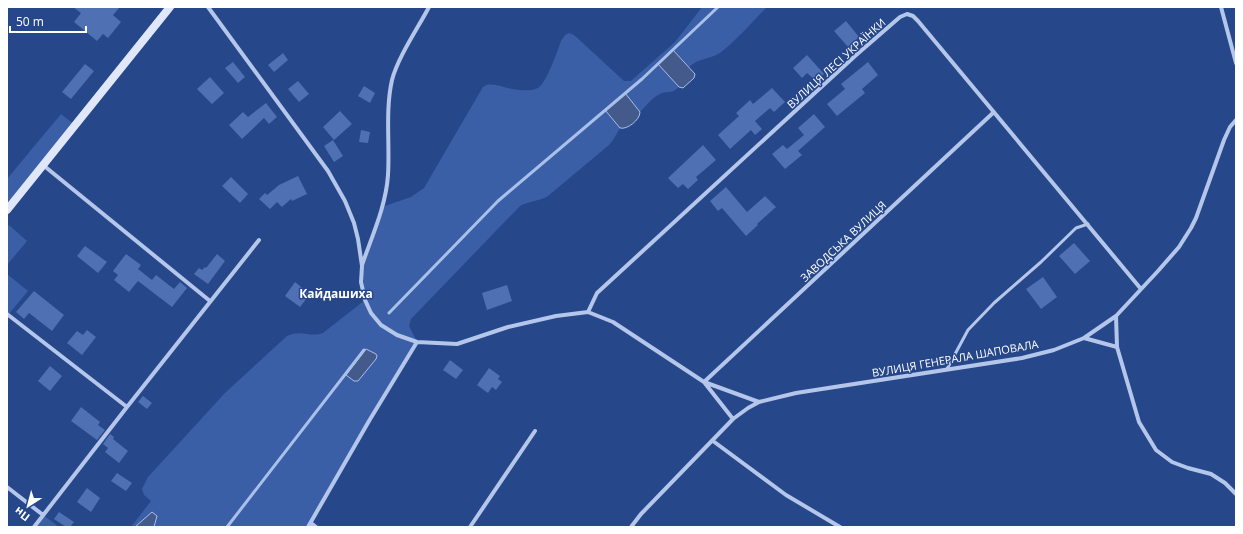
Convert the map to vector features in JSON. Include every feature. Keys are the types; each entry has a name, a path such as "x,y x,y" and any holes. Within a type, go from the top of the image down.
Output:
{"main road":[{"path":"7,210 170,7"}],"street":[{"path":"208,7 328,170 338,188 354,223 358,239 362,266 361,282 365,300 371,313 381,325 397,335 418,342 457,344 508,327 556,316 588,312 613,322 704,382 759,402"},
{"path":"362,266 378,221 388,176 389,100 393,79 401,59 429,7"},
{"path":"1221,7 1236,63"},
{"name":"ВУЛИЦЯ ЛЕСІ УКРАЇНКИ","path":"588,312 597,293 855,56 900,17 907,14 913,16 918,21 1141,289"},
{"name":"ЗАВОДСЬКА ВУЛИЦЯ","path":"704,382 994,112"},
{"name":"ВУЛИЦЯ ГЕНЕРАЛА ШАПОВАЛА","path":"630,527 733,420 748,408 759,402 796,393 1022,358 1054,350 1084,338 1116,316 1158,271 1185,238 1196,218 1224,140 1230,127 1236,120"},
{"path":"44,165 210,301"},
{"path":"34,527 126,407 259,240"},
{"path":"7,314 126,407"},
{"path":"1116,316 1116,348 1139,422 1156,450 1172,462 1211,474 1226,484 1236,494"},
{"path":"1084,338 1116,348"},
{"path":"316,527 310,525 369,421 418,342"},
{"path":"704,382 733,420"},
{"path":"470,527 535,432"},
{"path":"713,441 786,495 840,527"},
{"path":"7,487 43,516"}],"lane":[{"path":"948,369 968,330 994,303 1041,262 1076,228 1088,224"}],"shaded area":[{"path":"702,7 767,7 732,43 716,55 697,62 689,67 673,50 658,64 679,87 672,92 665,92 656,96 640,112 625,93 605,110 620,128 609,145 548,196 520,206 411,319 409,326 417,342 308,527 131,527 151,501 144,495 142,489 148,477 225,393 287,336 297,333 314,335 323,333 365,300 362,266 382,207 411,197 424,188 483,87 492,85 525,90 538,88 545,80 561,41 565,35 569,33 574,35 624,81 631,81 675,42"},
{"path":"673,50 695,74 694,78 683,88 679,87 658,64"},
{"path":"625,93 640,112 638,118 633,124 620,128 605,110"},
{"path":"61,114 75,125 7,210 7,179"},
{"path":"9,225 27,241 7,265 7,228"},
{"path":"7,274 28,291 8,315 7,314"},
{"path":"366,349 376,354 376,359 358,381 354,381 346,375"},
{"path":"152,512 157,516 154,527 135,527"},
{"path":"43,515 59,527 34,527"}],"building":[{"path":"73,7 120,7 113,15 121,22 108,38 103,34 97,41 74,22 81,13"},
{"path":"846,21 859,37 848,47 834,31"},
{"path":"283,53 288,60 274,72 268,65"},
{"path":"807,55 824,74 816,81 807,73 802,78 793,68"},
{"path":"233,62 245,77 238,83 225,68"},
{"path":"868,62 878,75 862,89 865,93 837,116 827,104 845,89 841,84"},
{"path":"85,64 94,71 71,99 62,92"},
{"path":"210,77 224,93 212,104 197,89"},
{"path":"298,81 309,94 299,102 288,89"},
{"path":"364,86 375,93 370,103 358,96"},
{"path":"772,88 785,102 774,112 770,108 755,121 762,129 755,135 751,130 730,149 718,135 739,116 736,113 750,100 753,104"},
{"path":"266,103 277,117 269,124 264,118 242,139 229,125 243,112 248,117"},
{"path":"340,111 352,124 334,140 323,127"},
{"path":"814,114 825,127 798,151 802,155 785,169 772,154 783,145 787,149 804,135 798,128"},
{"path":"361,130 370,132 368,143 359,142"},
{"path":"333,140 343,156 334,162 324,146"},
{"path":"703,145 716,160 696,177 698,180 688,189 683,184 678,188 668,178"},
{"path":"298,176 307,194 292,201 291,199 282,207 277,202 270,209 259,199 265,193 267,195 279,185"},
{"path":"231,177 248,194 240,203 222,186"},
{"path":"726,187 747,212 765,196 776,207 746,236 722,208 718,211 710,201"},
{"path":"1074,243 1090,261 1075,274 1059,256"},
{"path":"85,246 107,262 98,273 77,256"},
{"path":"126,254 141,265 138,269 152,280 156,275 174,289 180,282 187,288 172,307 138,281 129,292 114,280 118,275 113,271"},
{"path":"217,254 225,261 208,284 194,274 199,268 202,270 205,267 206,268"},
{"path":"1043,277 1057,297 1041,309 1026,289"},
{"path":"295,282 310,294 300,307 285,296"},
{"path":"507,285 512,301 487,310 482,293"},
{"path":"34,291 64,315 52,331 29,313 24,319 16,312"},
{"path":"87,330 96,337 82,355 67,343 77,331 83,335"},
{"path":"450,360 463,370 456,379 443,370"},
{"path":"50,366 62,376 50,391 38,381"},
{"path":"489,368 500,376 498,379 502,382 496,390 492,387 488,393 477,385"},
{"path":"143,396 152,403 147,409 138,402"},
{"path":"81,407 100,422 98,425 105,430 97,440 71,421"},
{"path":"110,434 114,437 113,439 128,451 119,463 105,452 108,448 103,444"},
{"path":"117,473 132,483 126,491 111,481"},
{"path":"87,488 100,498 91,512 77,502"},
{"path":"59,512 74,522 70,527 66,527 54,519"}],"waterway":[{"path":"389,313 498,201 642,79 718,7"},
{"path":"227,527 364,350"}],"district":[{"name":"Кайдашиха","path":"336,293"}]}
